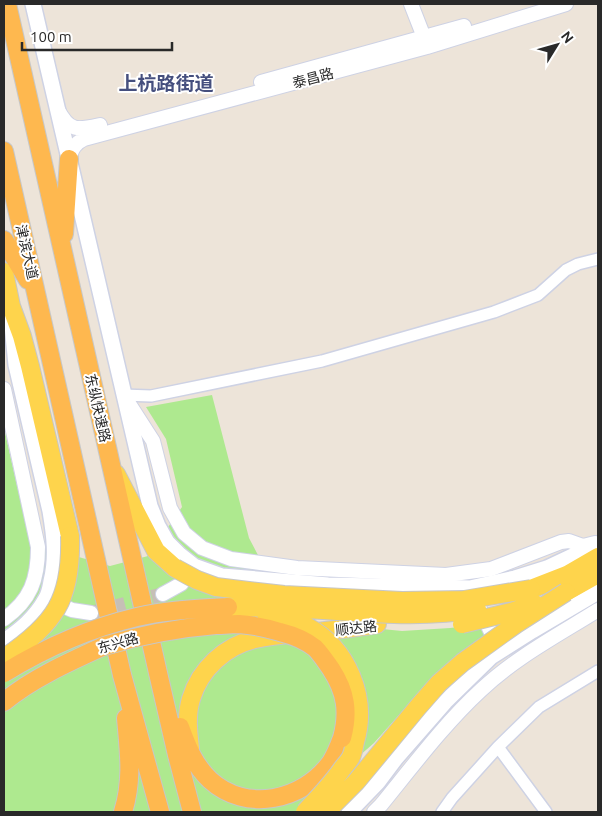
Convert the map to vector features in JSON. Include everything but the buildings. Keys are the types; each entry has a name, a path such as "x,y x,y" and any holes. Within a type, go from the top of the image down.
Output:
{"highway":[{"name":"东纵快速路","path":"7,4 158,673 192,812"},
{"name":"津滨大道","path":"4,151 37,296"},
{"path":"62,252 69,159"},
{"path":"4,240 37,296 122,676 160,812"},
{"name":"东兴路","path":"4,673 48,648 69,639 137,617 190,609 228,607"},
{"name":"东兴路","path":"4,688 30,673 64,660 104,646 163,631 240,624 263,627 301,639 315,648 326,660 341,687 346,706 346,724 336,753 330,764 319,775 308,785 293,793 257,800 237,796 220,788 200,770 192,756 158,673"},
{"path":"4,702 55,670 104,646"},
{"path":"122,676 129,767 127,798 123,812"}],"main road":[{"path":"33,4 150,506 158,526 168,542 180,555 194,566 222,576 328,585 470,588 515,578 547,568 598,543"},
{"path":"4,272 11,306 30,366 70,536 71,557 64,594 56,610 36,634 4,658"},
{"path":"4,641 29,621 46,598 50,587 55,548 53,530 16,365 12,336 11,306"},
{"path":"111,465 156,551 175,568 197,580 216,587 294,596 402,602 464,600 531,589"},
{"name":"顺达路","path":"228,607 302,608 424,614 454,613 505,602 531,589 567,575 598,557"},
{"name":"顺达路","path":"192,756 188,728 191,699 202,675 210,665 221,655 241,643 260,638 377,624 462,624 512,612 566,592 598,574"},
{"path":"326,812 356,782 439,683 463,662 516,624 566,592"},
{"path":"349,812 378,782 396,758 445,702 491,658 598,592"},
{"path":"228,607 280,617 305,626 332,646 343,660 354,680 359,702 360,723 351,757 328,789 304,812"}],"street":[{"path":"411,4 426,43"},
{"name":"泰昌路","path":"69,159 73,148 84,139 332,74 539,4"},
{"name":"泰昌路","path":"57,108 64,121 70,126 85,129 426,43 566,4"},
{"path":"123,395 151,396 322,361 494,312 538,295 566,270 578,264 598,259"},
{"path":"4,389 38,547 37,572 28,595 20,606 4,619"},
{"path":"123,395 153,441 170,508 184,533 202,548 231,559 297,568 446,575 491,569 561,542 569,541 583,546 598,543"},
{"path":"163,594 181,584 194,566"},
{"path":"470,588 500,652"},
{"path":"46,598 72,610 91,613"},
{"path":"374,812 453,718 482,689 528,653 598,610"},
{"path":"442,812 452,798 498,747 538,707 598,671"},
{"path":"498,747 546,812"}],"green space":[{"path":"212,395 249,538 292,620 402,631 501,622 431,679 374,743 295,812 4,812 4,428 30,543 110,566 148,556 182,507 166,439 146,407"}],"tunnel":[{"path":"91,613 163,594"}],"district":[{"name":"上杭路街道","path":"166,83"}]}
